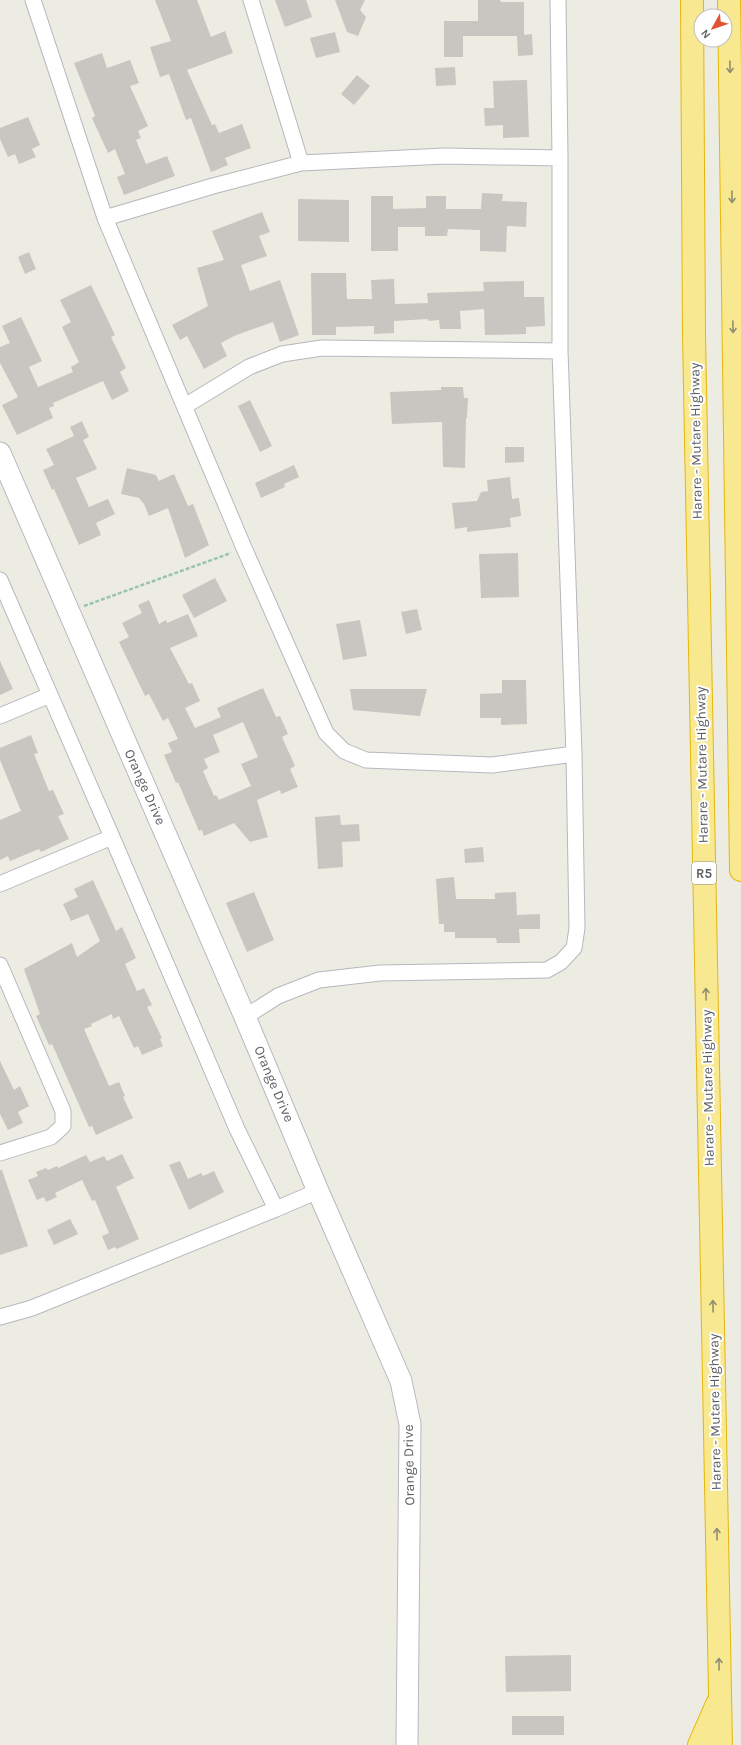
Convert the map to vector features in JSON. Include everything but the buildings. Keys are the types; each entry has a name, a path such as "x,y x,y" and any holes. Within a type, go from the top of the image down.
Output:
{"highway":[{"name":"Harare - Mutare Highway","path":"692,0 694,343 721,1745"},
{"path":"729,0 741,870"},
{"path":"699,1745 720,1697"}],"street":[{"path":"33,0 104,218 244,548 326,733 344,750 366,760 492,765 574,754"},
{"path":"251,0 301,163"},
{"path":"245,1017 278,996 319,980 380,973 547,970 561,962 574,948 576,928 574,754 560,351 558,0"},
{"path":"104,218 213,186 301,163 445,156 560,158"},
{"path":"185,406 249,367 282,354 322,348 560,351"},
{"name":"Orange Drive","path":"0,453 401,1381 410,1424 407,1745"},
{"path":"0,580 237,1129 276,1210"},
{"path":"0,716 50,695"},
{"path":"0,884 112,837"},
{"path":"0,965 63,1111 63,1126 51,1137 0,1153"},
{"path":"0,1317 32,1308 276,1210 318,1191"}],"path":[{"path":"68,611 244,548"}]}
